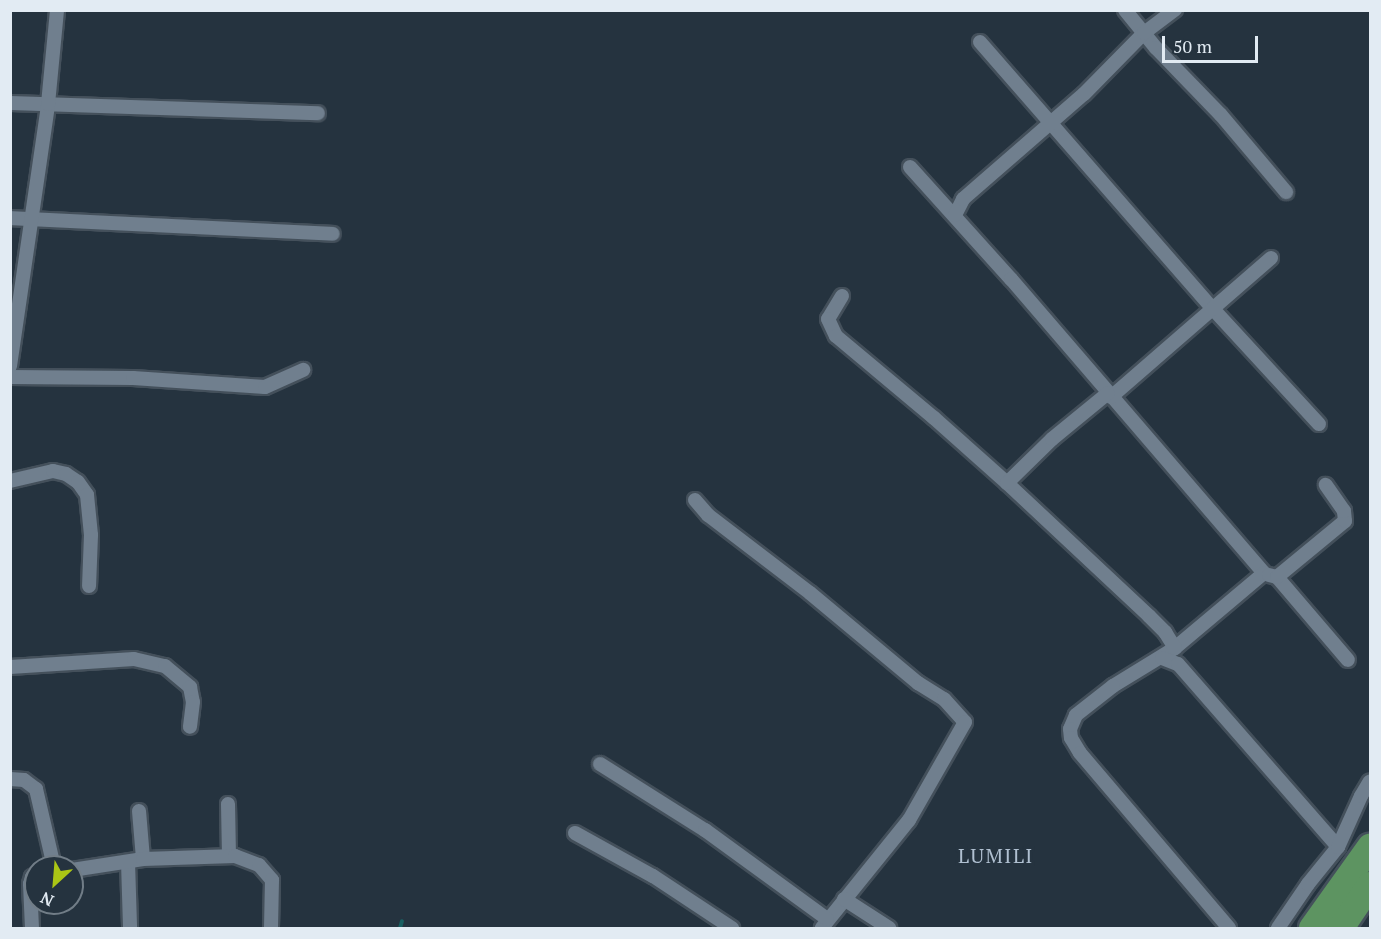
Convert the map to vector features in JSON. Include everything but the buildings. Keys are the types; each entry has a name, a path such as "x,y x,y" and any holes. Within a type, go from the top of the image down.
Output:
{"highway":[{"path":"1312,928 1371,847"},
{"path":"1341,928 1371,885"}],"street":[{"path":"10,366 48,104 57,10"},
{"path":"1125,10 1221,115 1286,192"},
{"path":"955,215 963,199 1050,123 1144,33 1175,10"},
{"path":"980,42 1214,310 1319,424"},
{"path":"10,103 318,113"},
{"path":"910,167 955,215 1110,395 1348,660"},
{"path":"10,218 333,234"},
{"path":"1007,483 1052,439 1214,310 1271,258"},
{"path":"842,296 828,319 836,336 1007,483 1166,632 1175,648"},
{"path":"10,377 133,378 265,387 303,370"},
{"path":"10,481 54,471 66,474 78,482 87,495 91,535 89,586"},
{"path":"1229,928 1080,753 1071,738 1070,729 1076,715 1113,686 1162,658 1345,521 1344,511 1326,485"},
{"path":"600,764 705,830 824,924 909,820 965,722 944,699 918,683 810,593 708,515 695,500"},
{"path":"1162,658 1178,664 1338,847"},
{"path":"10,667 134,659 165,666 190,687 192,702 190,727"},
{"path":"10,779 24,780 36,789 51,855"},
{"path":"1278,928 1308,884 1338,847 1361,796 1371,781"},
{"path":"228,804 229,855"},
{"path":"139,811 143,860"},
{"path":"575,832 653,876 732,928"},
{"path":"84,868 143,860 229,855 266,870 272,880 272,928"},
{"path":"128,862 130,927"},
{"path":"844,899 889,928"}],"waterway":[{"path":"400,928 402,921"}],"district":[{"name":"LUMILI","path":"996,855"}]}
